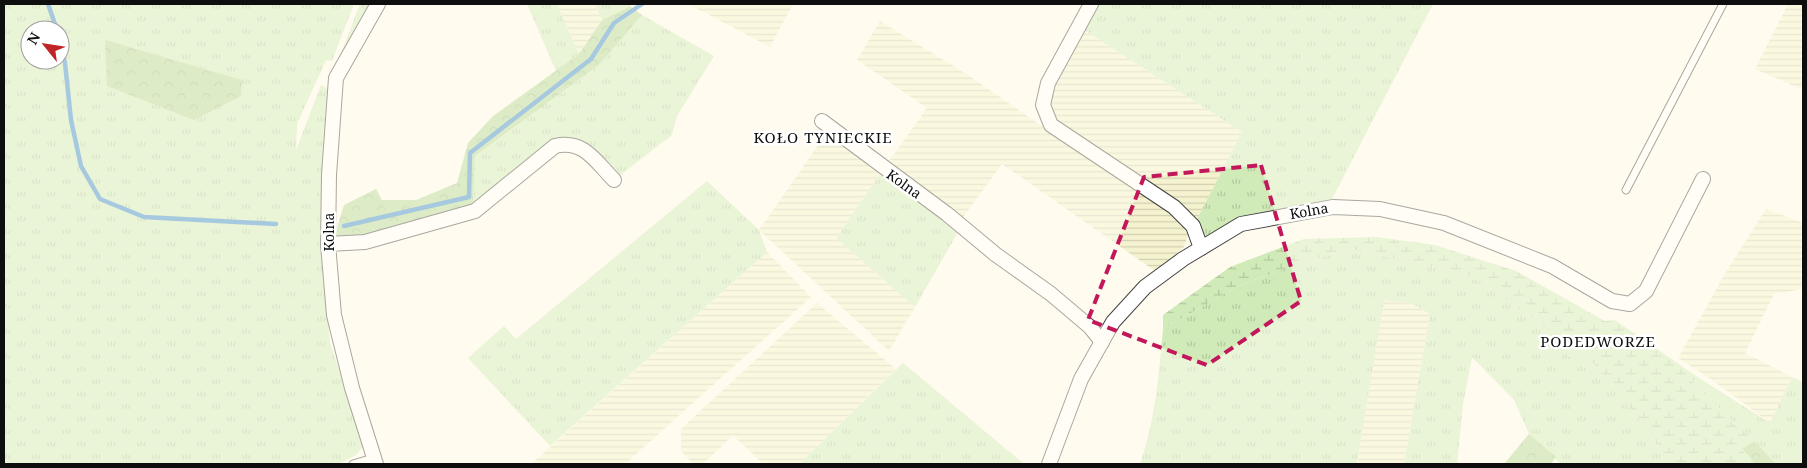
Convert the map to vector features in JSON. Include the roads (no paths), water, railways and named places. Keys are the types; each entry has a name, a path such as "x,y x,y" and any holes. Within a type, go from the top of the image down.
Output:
{"street":[{"name":"Kolna","path":"375,461 352,388 334,315 328,244 330,166 336,78 378,4"},
{"path":"1091,4 1048,83 1043,105 1051,125 1174,207 1193,226 1201,248"},
{"name":"Kolna","path":"822,121 947,214 995,254 1051,294 1090,327 1102,342"},
{"path":"328,244 365,242 475,211 555,146 573,144 581,146 614,180"},
{"name":"Kolna","path":"1049,464 1082,379 1113,322 1145,287 1201,248 1241,224 1333,207 1380,209 1444,223 1552,266 1612,301 1630,304 1646,291 1704,179"}],"lane":[{"path":"1626,190 1723,4"},
{"path":"353,464 375,461"}],"waterway":[{"path":"48,4 54,20"},
{"path":"344,226 469,197 470,153 591,59 614,23 642,4"},
{"path":"66,70 71,120 81,166 100,199 144,217 276,224"}],"district":[{"name":"KOŁO TYNIECKIE","path":"823,138"},
{"name":"PODEDWORZE","path":"1598,342"}]}
